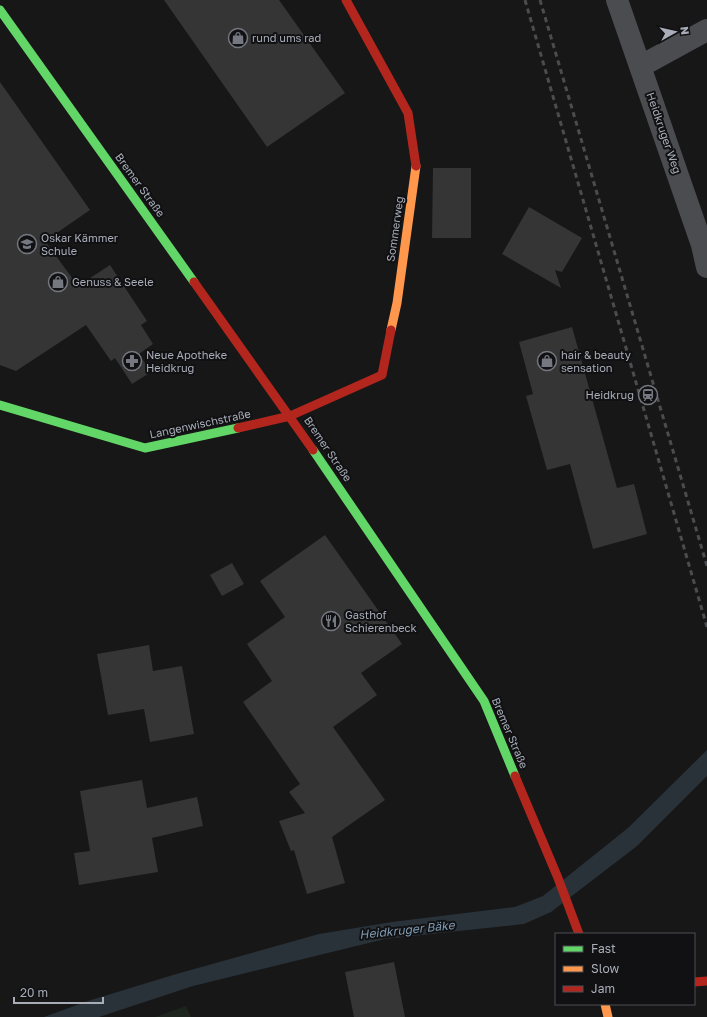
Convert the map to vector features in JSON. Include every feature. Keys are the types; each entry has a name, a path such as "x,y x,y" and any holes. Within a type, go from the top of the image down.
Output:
{"main road":[{"name":"Sommerweg","path":"290,416 382,375 397,304 416,164 408,113 346,0"},
{"name":"Bremer Straße","path":"0,10 290,416 484,701 558,878 579,933"},
{"name":"Langenwischstraße","path":"0,405 145,448 290,416"},
{"path":"695,982 707,981"},
{"path":"604,1005 608,1017"}],"street":[{"name":"Heidkruger Weg","path":"617,0 702,245 707,267"},
{"path":"641,66 707,30"}],"shaded area":[{"path":"186,1006 191,1017 155,1017"}],"water":[{"name":"Heidkruger Bäke","path":"707,750 707,776 637,846 551,912 524,924 385,939 193,986 99,1017 44,1017 88,1001 173,975 319,934 392,922 515,907 543,896 628,828"}],"building":[{"path":"164,0 279,0 345,93 267,147"},
{"path":"0,82 90,210 45,241 78,286 110,265 147,321 141,325 153,344 139,354 151,372 132,384 115,358 111,361 86,325 16,371 0,365"},
{"path":"433,168 471,168 471,238 432,238"},
{"path":"529,207 582,238 562,272 555,270 561,288 502,254"},
{"path":"572,327 617,488 634,484 647,534 593,549 570,464 547,470 526,396 533,394 519,342"},
{"path":"325,535 402,644 361,673 377,695 333,727 385,800 332,837 345,883 307,894 294,850 291,851 279,821 305,813 289,792 300,784 243,702 272,681 247,644 285,617 260,581"},
{"path":"232,563 244,584 222,596 210,575"},
{"path":"149,645 153,671 182,666 194,734 150,742 144,709 108,715 97,654"},
{"path":"142,780 147,808 197,797 203,826 152,838 158,872 79,885 74,853 90,851 80,791"},
{"path":"394,962 405,1017 354,1017 345,972"}],"railway":[{"path":"525,0 707,627"},
{"path":"540,0 707,566"}],"traffic: fast":[{"path":"0,10 194,282"},
{"path":"0,405 145,448 238,428"},
{"path":"313,450 484,701 515,776"}],"traffic: slow":[{"path":"391,330 397,303 416,166"},
{"path":"605,1005 608,1017"}],"traffic: jam":[{"path":"346,0 408,113 416,166"},
{"path":"194,282 313,450"},
{"path":"238,428 290,416 382,375 391,330"},
{"path":"515,776 558,878 579,933"},
{"path":"695,982 707,981"}],"place":[{"name":"rund ums rad","path":"238,38"},
{"name":"Oskar Kämmer Schule","path":"27,244"},
{"name":"Genuss & Seele","path":"58,282"},
{"name":"Neue Apotheke Heidkrug","path":"132,361"},
{"name":"hair & beauty sensation","path":"547,361"},
{"name":"Heidkrug","path":"648,395"},
{"name":"Gasthof Schierenbeck","path":"331,621"}]}
